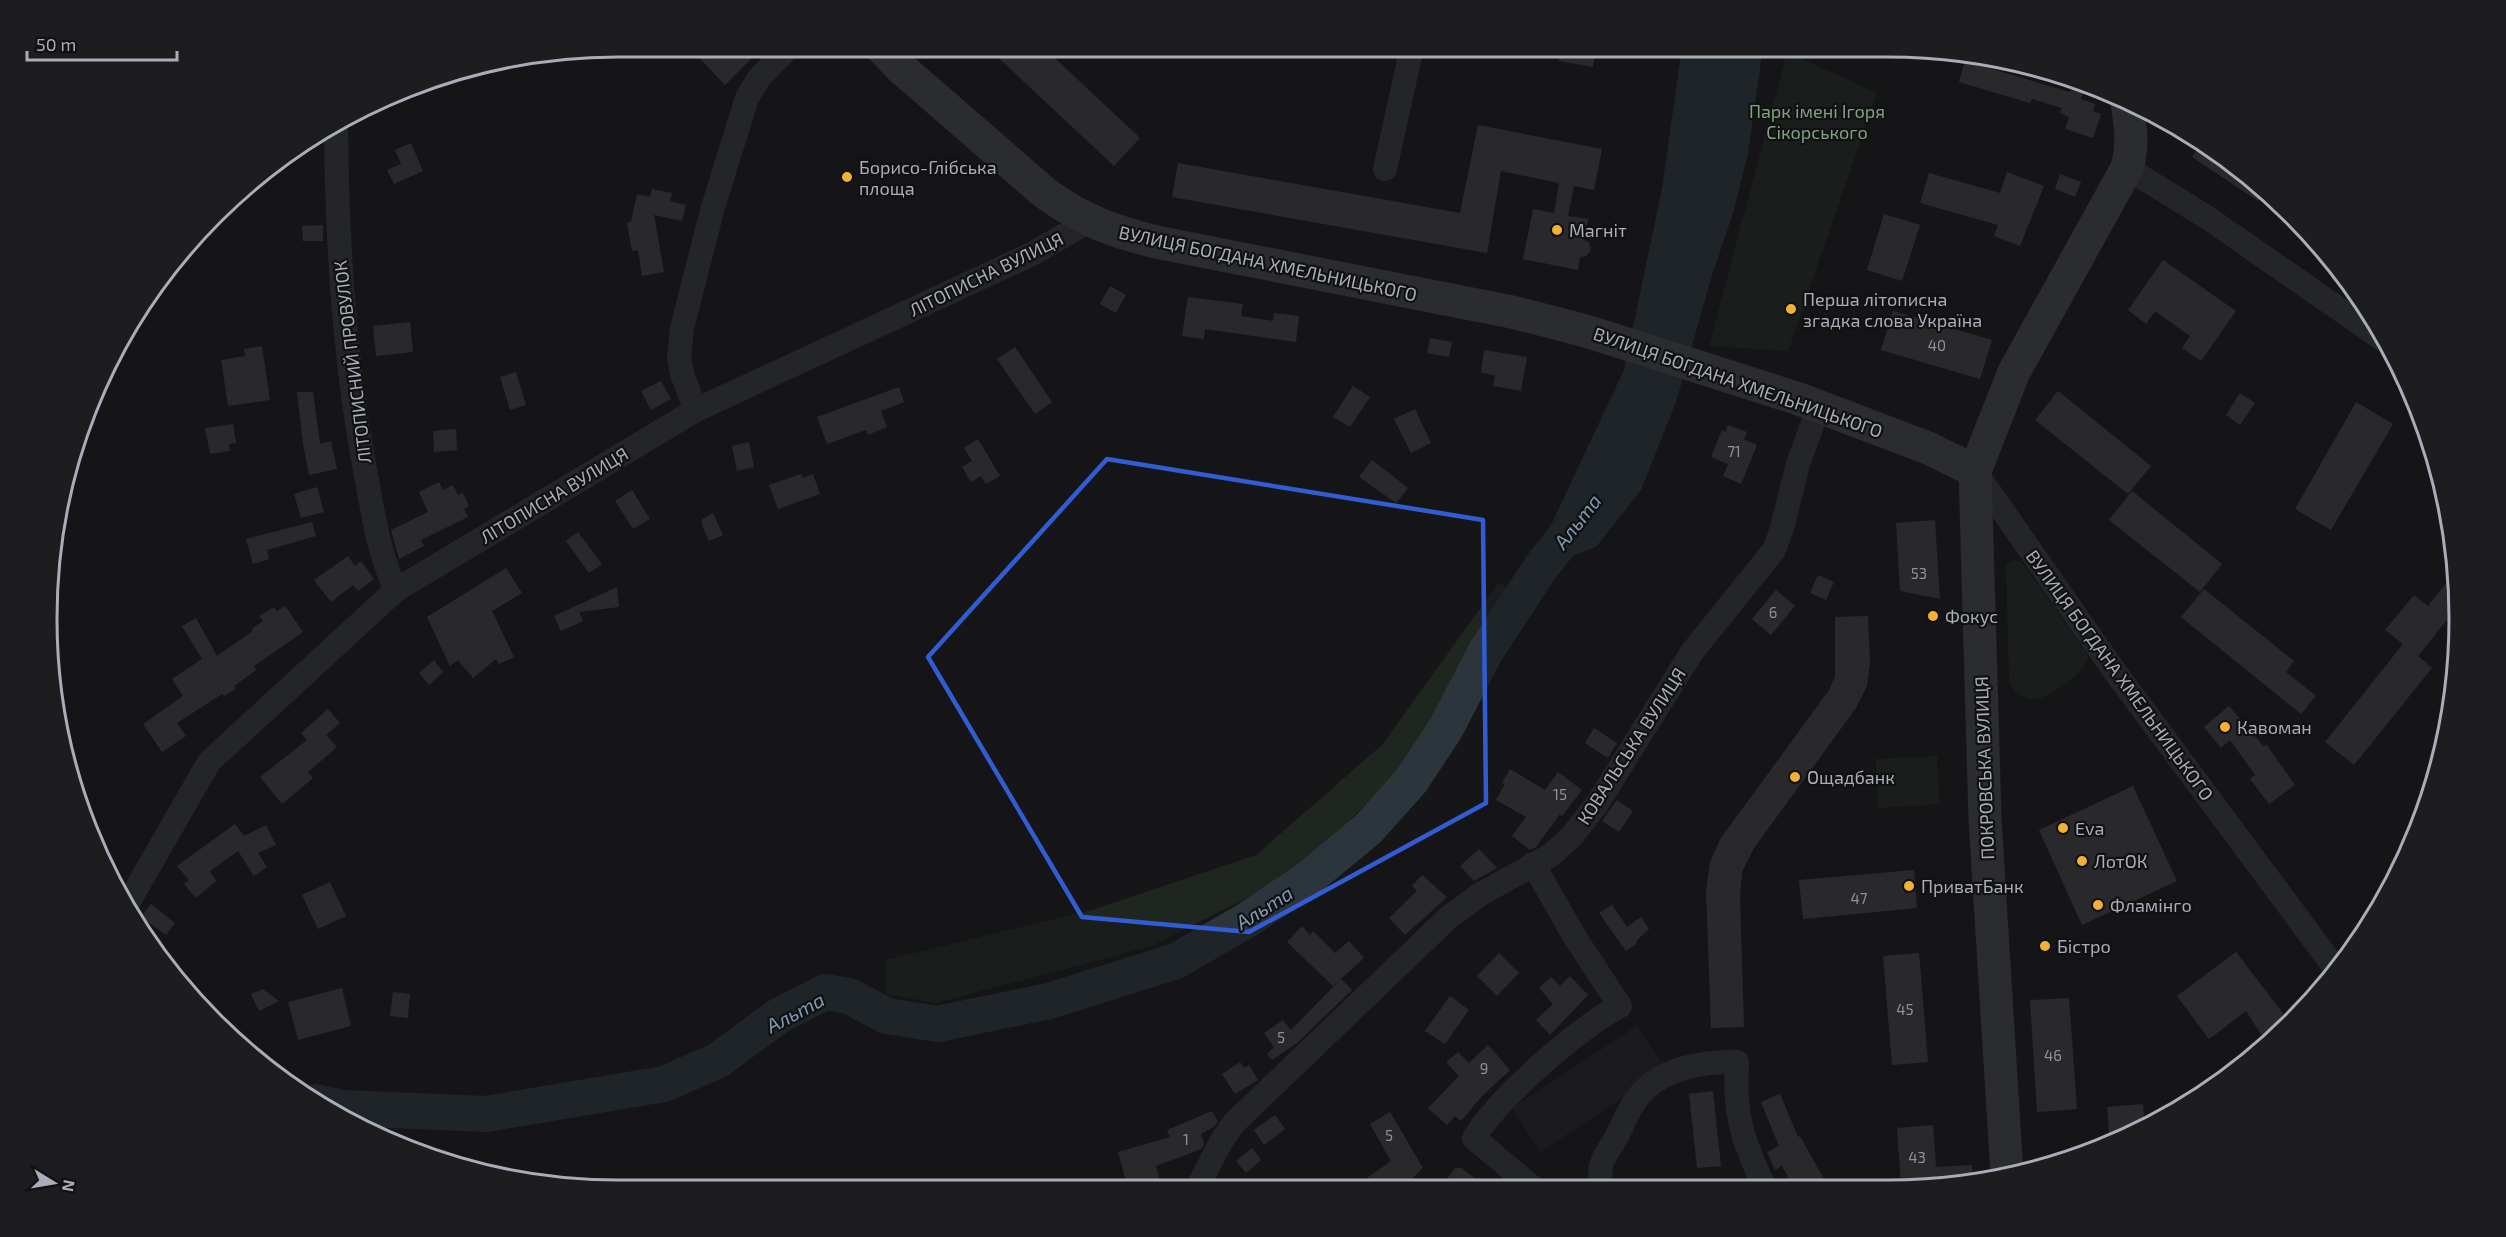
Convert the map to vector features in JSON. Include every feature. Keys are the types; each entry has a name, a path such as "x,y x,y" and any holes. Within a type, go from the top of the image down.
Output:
{"main road":[{"name":"ВУЛИЦЯ БОГДАНА ХМЕЛЬНИЦЬКОГО","path":"891,57 1019,173 1066,208 1107,229 1146,239 1512,312 1609,338 1717,371 1819,406 1928,448 1975,471"},
{"path":"1975,471 1990,428 2018,365 2127,168 2132,151 2129,112"},
{"name":"ПОКРОВСЬКА ВУЛИЦЯ","path":"1975,471 1984,819 2007,1167"}],"street":[{"path":"696,410 682,374 679,358 682,328 697,265 747,98 759,78 779,57"},
{"path":"1385,170 1410,57"},
{"name":"ЛІТОПИСНИЙ ПРОВУЛОК","path":"336,133 337,228 343,309 357,431 384,558 396,590"},
{"path":"2127,168 2208,218 2369,330"},
{"name":"ЛІТОПИСНА ВУЛИЦЯ","path":"131,897 209,762 396,590 696,410 1032,254 1089,221"},
{"name":"КОВАЛЬСЬКА ВУЛИЦЯ","path":"1201,1180 1222,1140 1247,1110 1448,918 1479,895 1560,847 1583,822 1692,652 1774,550 1798,464 1819,406"},
{"name":"ВУЛИЦЯ БОГДАНА ХМЕЛЬНИЦЬКОГО","path":"1975,471 2113,669 2331,963"},
{"path":"1524,1180 1474,1138 1489,1116 1510,1094 1561,1050 1620,1006 1576,939 1533,864"},
{"path":"1601,1180 1601,1161 1616,1139 1633,1104 1644,1090 1670,1074 1686,1068 1709,1063 1737,1062 1737,1114 1748,1150 1761,1180"}],"highlighted area":[{"path":"1107,459 1483,520 1486,803 1249,932 1082,917 928,657"}],"shaded area":[{"path":"1637,1026 1666,1069 1540,1152 1512,1108"}],"green space":[{"name":"Парк імені Ігоря Сікорського","path":"1786,57 1798,57 1877,93 1788,351 1709,346"},
{"path":"2012,560 2020,561 2025,566 2088,655 2082,669 2067,683 2034,700 2018,695 2009,682 2006,565"},
{"path":"1499,582 1513,592 1474,650 1413,757 1345,825 1268,887 1152,946 936,1003 886,994 885,960 1092,910 1256,855 1383,744"},
{"path":"1937,756 1940,804 1878,808 1876,759"}],"water":[{"path":"1681,57 1762,57 1748,153 1733,213 1712,275 1676,402 1641,490 1596,547 1541,567 1545,538 1624,370 1662,189"}],"building":[{"path":"698,57 753,57 725,85"},
{"path":"998,57 1054,57 1140,138 1114,166"},
{"path":"1560,57 1594,57 1593,67 1559,61"},
{"path":"1965,63 1978,65 2069,92 2073,89 2083,93 2081,99 2095,104 2093,111 2101,114 2093,138 2065,129 2069,117 2060,113 2062,108 2032,99 2030,103 1959,82"},
{"path":"1478,125 1602,149 1594,190 1574,186 1568,216 1588,219 1584,240 1589,242 1591,250 1586,256 1580,257 1578,270 1523,259 1533,209 1554,213 1559,183 1501,171 1487,253 1172,197 1178,163 1460,213"},
{"path":"411,143 423,171 394,184 387,170 401,164 395,150"},
{"path":"2197,151 2260,198 2258,201 2192,157"},
{"path":"2007,172 2044,186 2020,246 1994,236 1998,225 1920,203 1929,173 2000,193"},
{"path":"2060,174 2081,182 2075,197 2055,189"},
{"path":"652,189 672,193 670,201 686,205 682,221 654,215 664,272 642,276 638,250 632,251 627,223 631,222 637,194 650,197"},
{"path":"1884,214 1920,225 1902,281 1867,270"},
{"path":"323,225 323,241 303,241 302,226"},
{"path":"2163,260 2236,311 2201,361 2182,348 2190,336 2155,311 2146,324 2128,310"},
{"path":"1110,286 1126,295 1116,313 1100,304"},
{"path":"1188,297 1243,304 1241,316 1273,321 1274,313 1299,316 1296,342 1205,329 1204,339 1182,336"},
{"path":"1893,311 1992,340 1980,379 1881,350"},
{"path":"410,322 413,352 376,356 373,326"},
{"path":"1430,338 1452,342 1449,357 1427,353"},
{"path":"262,346 270,400 228,406 221,360 245,356 244,349"},
{"path":"1015,347 1052,402 1035,414 997,359"},
{"path":"1484,350 1527,357 1521,391 1493,386 1495,375 1481,373"},
{"path":"516,372 526,405 510,410 500,377"},
{"path":"661,381 671,399 651,410 641,391"},
{"path":"1353,386 1370,397 1350,427 1333,417"},
{"path":"899,387 904,402 881,411 887,427 868,435 866,430 827,444 817,417"},
{"path":"2058,391 2151,466 2128,494 2035,420"},
{"path":"297,392 313,392 320,444 331,441 337,469 309,475"},
{"path":"2240,393 2255,403 2240,425 2226,415"},
{"path":"2356,402 2393,424 2331,530 2295,509"},
{"path":"1415,409 1431,443 1411,453 1394,419"},
{"path":"233,424 236,443 229,444 230,451 210,454 205,428"},
{"path":"1728,425 1747,432 1744,439 1757,445 1741,484 1723,476 1728,464 1711,457 1722,430 1725,432"},
{"path":"456,429 457,450 434,452 433,431"},
{"path":"978,439 1000,476 986,484 981,476 971,482 962,467 972,461 964,448"},
{"path":"749,442 754,467 737,471 732,446"},
{"path":"1372,460 1408,488 1396,503 1359,477"},
{"path":"801,474 803,478 813,474 820,494 778,509 769,485"},
{"path":"439,482 443,490 453,485 458,495 463,493 469,506 464,509 468,517 421,540 424,546 399,559 391,530 428,512 419,492"},
{"path":"317,487 324,512 301,518 294,494"},
{"path":"632,490 650,519 633,529 615,501"},
{"path":"2132,491 2222,564 2200,592 2109,520"},
{"path":"713,513 723,535 709,541 702,525 702,519"},
{"path":"1935,520 1940,599 1900,591 1896,523"},
{"path":"312,522 316,536 267,550 269,559 253,564 246,539"},
{"path":"578,532 602,564 589,573 566,541"},
{"path":"348,556 355,566 361,561 374,579 358,591 353,585 331,602 314,580"},
{"path":"506,568 522,593 492,611 514,657 499,664 496,659 473,678 458,660 450,666 427,617"},
{"path":"1818,575 1834,582 1826,600 1810,593"},
{"path":"2448,581 2449,623 2446,621 2418,656 2432,668 2354,765 2325,742 2403,644 2385,630 2414,595 2428,606"},
{"path":"617,587 619,607 579,612 583,621 561,631 554,616"},
{"path":"2204,589 2294,661 2286,672 2316,696 2301,714 2181,617"},
{"path":"1776,590 1795,606 1771,635 1752,619"},
{"path":"285,606 303,632 254,666 256,670 234,686 236,689 224,696 222,694 177,723 186,736 162,752 143,724 183,696 172,679 202,659 182,626 196,618 217,656 253,631 252,629 263,621 259,616 274,607 277,611"},
{"path":"1868,616 1870,663 1867,686 1856,708 1754,848 1742,872 1740,898 1744,1027 1711,1028 1706,891 1710,862 1721,838 1829,690 1835,677 1835,617"},
{"path":"434,660 443,672 429,685 419,673"},
{"path":"2229,706 2264,747 2266,744 2295,785 2269,804 2250,779 2255,775 2230,740 2221,748 2204,727"},
{"path":"328,709 340,723 326,735 337,747 308,772 313,778 282,804 260,777 307,740 301,733"},
{"path":"1594,728 1617,743 1608,758 1585,743"},
{"path":"1510,769 1545,790 1558,772 1582,790 1562,816 1560,814 1536,847 1530,850 1512,836 1526,817 1496,800"},
{"path":"2133,786 2177,881 2082,925 2039,830"},
{"path":"1617,800 1633,811 1619,832 1602,821"},
{"path":"235,824 244,836 266,825 276,845 258,853 267,867 254,876 238,851 210,871 216,881 196,898 184,884 189,880 177,866"},
{"path":"1479,849 1497,868 1474,881 1460,866"},
{"path":"1914,870 1917,908 1803,919 1799,880"},
{"path":"1422,875 1447,897 1405,935 1389,918 1417,891 1412,886"},
{"path":"330,882 346,916 318,929 302,895"},
{"path":"151,904 175,923 166,935 146,921 142,915"},
{"path":"1612,905 1627,927 1641,917 1649,929 1636,941 1637,943 1626,951 1599,913"},
{"path":"1302,926 1310,935 1313,931 1335,953 1349,941 1364,958 1333,986 1287,942"},
{"path":"2236,952 2285,1016 2263,1037 2246,1011 2209,1039 2177,996"},
{"path":"1499,953 1519,973 1497,996 1477,976"},
{"path":"1919,953 1928,1062 1892,1065 1883,956"},
{"path":"1570,976 1588,995 1550,1035 1536,1020 1553,1004 1539,988 1551,977 1560,986"},
{"path":"1341,979 1352,990 1297,1043 1272,1060 1267,1054 1274,1047 1264,1033 1283,1020 1291,1030"},
{"path":"342,988 351,1026 298,1040 288,1002"},
{"path":"263,989 279,1001 259,1011 251,994"},
{"path":"393,992 410,994 408,1018 390,1016"},
{"path":"1450,996 1469,1010 1445,1044 1425,1031"},
{"path":"2069,998 2077,1109 2037,1112 2030,1000"},
{"path":"1488,1045 1510,1070 1483,1095 1461,1121 1455,1116 1447,1125 1428,1108 1459,1076 1446,1062 1458,1052 1469,1063"},
{"path":"1240,1062 1244,1068 1249,1065 1258,1080 1235,1094 1222,1074"},
{"path":"1713,1091 1721,1166 1697,1168 1689,1094"},
{"path":"1780,1094 1798,1137 1800,1136 1825,1180 1790,1180 1782,1166 1775,1170 1767,1152 1779,1146 1761,1102"},
{"path":"2143,1104 2144,1118 2109,1134 2107,1107"},
{"path":"1212,1111 1218,1122 1201,1134 1204,1144 1201,1149 1156,1166 1160,1180 1126,1180 1118,1152 1170,1137 1167,1130"},
{"path":"1390,1112 1423,1168 1410,1180 1364,1180 1391,1161 1370,1124"},
{"path":"1275,1115 1285,1129 1264,1145 1254,1130"},
{"path":"1933,1125 1936,1167 1972,1165 1972,1173 1901,1180 1897,1128"},
{"path":"1252,1148 1261,1160 1246,1173 1236,1161"},
{"path":"1455,1168 1461,1168 1477,1180 1446,1180"}],"waterway":[{"name":"Альта","path":"344,1108 486,1114 664,1084 717,1061 777,1017 825,992 849,996 887,1016 938,1024 1049,1001 1176,961 1247,920 1305,881 1368,829 1411,781 1446,728 1486,651 1541,567 1572,528"}],"place":[{"name":"Борисо-Глібська площа","path":"847,177"},
{"name":"Магніт","path":"1557,230"},
{"name":"Перша літописна згадка слова Україна","path":"1791,309"},
{"name":"Фокус","path":"1933,616"},
{"name":"Кавоман","path":"2225,727"},
{"name":"Ощадбанк","path":"1795,777"},
{"name":"Eva","path":"2063,828"},
{"name":"ЛотОК","path":"2082,861"},
{"name":"ПриватБанк","path":"1909,886"},
{"name":"Фламінго","path":"2098,905"},
{"name":"Бістро","path":"2045,946"}]}
